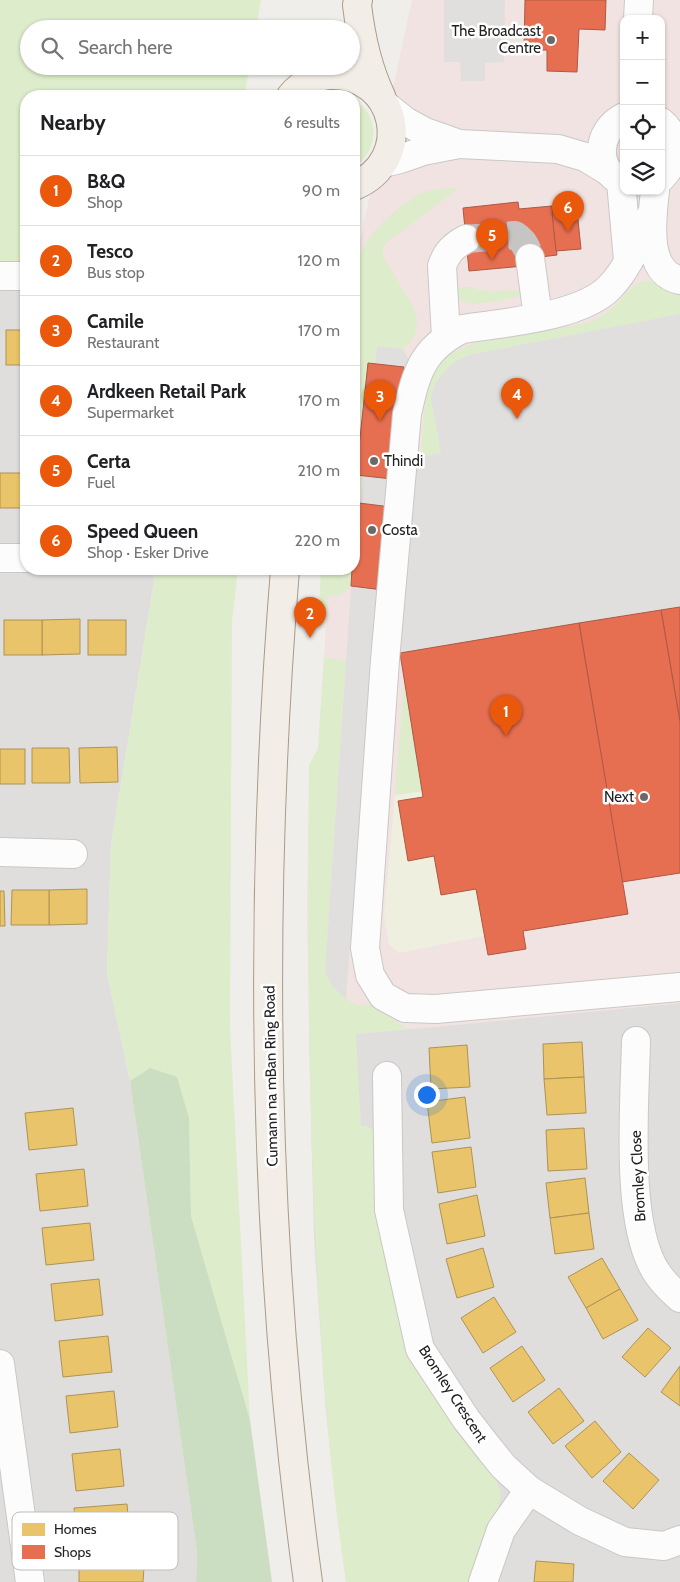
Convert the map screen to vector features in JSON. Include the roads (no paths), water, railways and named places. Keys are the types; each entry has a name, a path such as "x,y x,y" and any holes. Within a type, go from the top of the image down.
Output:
{"main road":[{"path":"360,36 367,62 391,119 392,134 389,150 365,180"},
{"path":"297,90 312,75"},
{"path":"298,90 310,80 326,75 342,75 358,80 372,88 384,102"},
{"name":"Cumann na mBan Ring Road","path":"285,575 279,642 268,903 269,1071 275,1235 288,1415 308,1582"}],"street":[{"path":"638,15 639,0"},
{"path":"384,102 405,121 425,132 460,144"},
{"path":"558,149 591,138 618,119"},
{"path":"618,119 604,137 602,154 618,178 628,262"},
{"path":"669,127 674,145 671,167"},
{"path":"365,180 400,159 423,151 460,144 558,149 585,157 618,178"},
{"path":"654,201 628,262 610,288 600,297 570,310 462,329 446,337 421,364 407,414 385,660 365,948 370,975 383,996 406,1008 436,1009 680,987"},
{"path":"654,201 653,248 656,261 667,275 680,280"},
{"path":"446,337 442,266 446,255 454,245 466,239"},
{"path":"530,258 538,317"},
{"path":"0,276 20,276"},
{"path":"0,558 20,558"},
{"path":"0,852 73,854"},
{"name":"Bromley Close","path":"636,1041 634,1170 637,1212 644,1245 656,1272 680,1298"},
{"name":"Bromley Crescent","path":"387,1076 388,1210 420,1349 476,1432 503,1466 529,1490 580,1521 625,1542 672,1543"},
{"path":"0,1364 20,1512"},
{"path":"483,1582 501,1530 529,1490"}],"tunnel":[{"path":"466,239 515,235 527,248 530,258"}],"place":[{"name":"The Broadcast Centre","path":"551,40"},
{"name":"Speed Queen","path":"568,232"},
{"name":"Certa","path":"492,260"},
{"name":"Ardkeen Retail Park","path":"517,419"},
{"name":"Camile","path":"380,421"},
{"name":"Thindi","path":"374,461"},
{"name":"Costa","path":"372,530"},
{"name":"Tesco","path":"310,638"},
{"name":"B&Q","path":"506,736"},
{"name":"Next","path":"644,797"}]}
